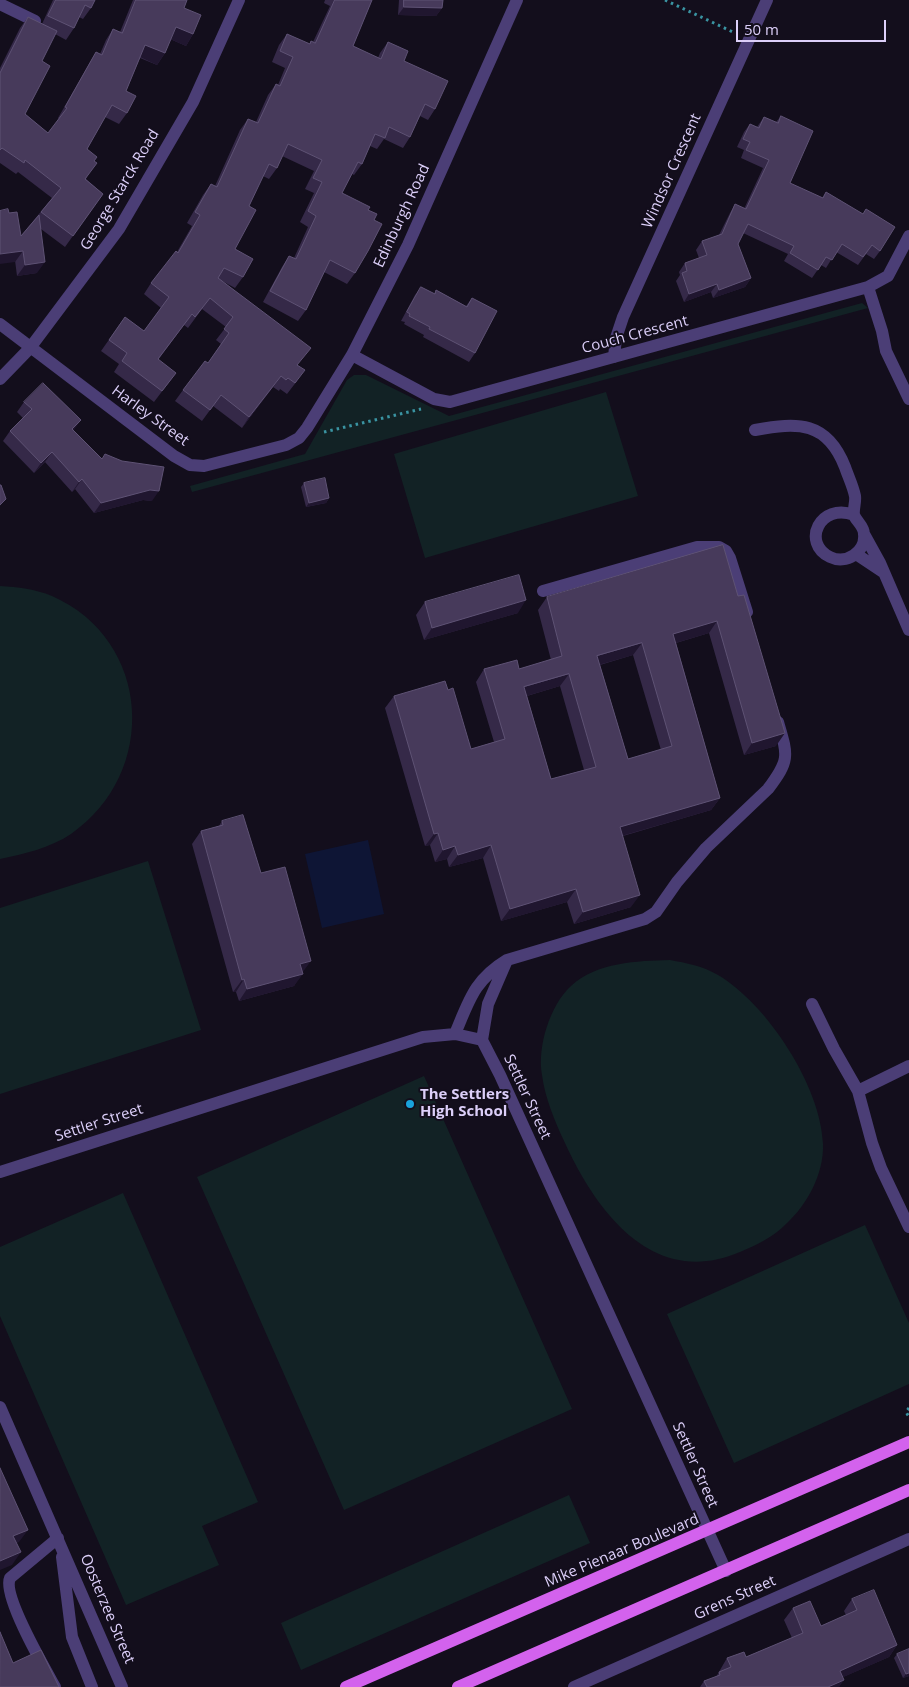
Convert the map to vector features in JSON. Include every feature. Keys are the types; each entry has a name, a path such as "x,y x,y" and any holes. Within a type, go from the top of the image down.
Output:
{"main road":[{"name":"Mike Pienaar Boulevard","path":"346,1687 707,1532 909,1442"},
{"path":"458,1687 909,1490"}],"street":[{"name":"George Starck Road","path":"0,379 30,348 119,229 192,102 239,0"},
{"name":"Edinburgh Road","path":"299,438 352,355 408,245 517,0"},
{"name":"Windsor Crescent","path":"614,357 616,338 624,317 767,0"},
{"path":"0,4 36,21"},
{"name":"Couch Crescent","path":"352,355 434,399 450,402 868,287 888,276 909,236"},
{"path":"868,287 878,316 886,352 908,394"},
{"name":"Harley Street","path":"0,324 174,456 190,465 204,466 286,445 299,438"},
{"path":"755,430 787,425 802,426 816,429 828,438 842,460 852,484 855,496 854,515"},
{"path":"864,534 861,548 856,554 842,560 828,556 822,551 816,538 820,523 831,513 846,512 854,515 862,526 909,630"},
{"path":"543,590 684,550 709,546 719,547 730,558 750,621"},
{"path":"856,554 883,572"},
{"path":"455,1034 470,999 483,977 506,960 632,924 656,912 690,866 768,789 784,766 786,754 773,705"},
{"path":"482,1040 488,1004 506,960"},
{"path":"812,1004 834,1050 858,1091 875,1151 908,1224"},
{"name":"Settler Street","path":"0,1172 423,1037 455,1034 482,1040 500,1075 726,1571"},
{"path":"858,1091 909,1066"},
{"name":"Oosterzee Street","path":"0,1407 122,1687"},
{"name":"Grens Street","path":"574,1687 909,1539"},
{"path":"55,1687 20,1620 8,1588 10,1578 59,1541"},
{"name":"Oosterzee Street","path":"59,1541 72,1637 92,1687"}],"path":[{"path":"665,0 750,40"},
{"path":"299,438 422,409"},
{"path":"909,1408 906,1412 909,1417"}],"shaded area":[{"path":"862,303 868,308 192,492 190,486 305,454 347,380 354,375 366,375 449,416"},
{"path":"606,392 638,496 425,558 394,454"},
{"path":"0,586 26,589 52,596 85,616 110,643 125,675 132,709 130,743 119,777 100,808 63,839 37,850 0,859"},
{"path":"148,861 201,1030 0,1094 0,908"},
{"path":"670,960 700,967 718,975 755,1005 788,1049 802,1073 813,1097 820,1121 823,1144 821,1166 813,1188 794,1216 776,1233 759,1243 740,1252 709,1261 681,1260 655,1252 632,1238 612,1218 594,1195 565,1143 551,1110 542,1075 541,1052 547,1027 557,1004 571,986 581,978 605,967 631,962"},
{"path":"424,1076 572,1409 344,1510 197,1177"},
{"path":"123,1193 258,1502 202,1526 219,1565 126,1605 0,1316 0,1247"},
{"path":"865,1225 909,1323 909,1384 734,1463 667,1314"},
{"path":"569,1495 590,1543 301,1670 281,1623"}],"water":[{"path":"368,840 384,914 322,928 305,854"}],"building":[{"path":"56,0 95,0 91,8 85,5 74,28 48,16"},
{"path":"136,0 187,0 184,8 201,15 193,34 176,27 165,53 145,45 126,91 136,96 127,113 112,105 87,149 97,157 94,161 97,163 85,179 103,194 73,236 41,212 61,188 25,160 24,163 2,148 0,150 0,73 28,17 57,31 42,61 50,66 25,114 48,133 67,108 65,107 96,52 102,55 113,29 122,33"},
{"path":"335,0 372,0 353,46 381,59 388,42 408,51 404,61 448,81 435,109 425,104 410,137 389,127 385,138 375,134 362,164 358,162 342,193 370,207 368,210 377,214 374,220 382,224 355,273 330,260 306,310 270,291 289,256 296,259 316,216 308,211 322,182 313,178 322,160 288,144 277,168 269,164 249,206 256,210 235,249 253,259 243,277 224,268 218,278 311,348 297,365 305,370 295,383 281,376 249,417 221,395 210,410 183,390 205,361 208,363 229,333 224,329 233,317 210,298 195,317 192,314 158,359 176,373 162,391 122,361 127,353 109,340 125,317 144,331 169,297 151,283 176,251 178,253 200,215 195,212 211,184 217,187 248,119 258,123 276,84 280,86 293,57 280,51 287,34 310,44 311,41 315,43"},
{"path":"404,0 443,0 442,8 404,7"},
{"path":"781,116 813,131 790,183 823,198 826,192 863,214 866,209 895,227 880,251 872,245 863,257 842,244 832,260 826,257 818,270 790,253 794,246 748,224 738,244 751,278 719,290 717,284 689,294 682,273 687,271 685,263 707,255 702,241 722,234 735,204 746,209 769,160 746,150 750,142 743,139 750,124 759,128 764,117 778,123"},
{"path":"8,209 9,213 17,212 21,236 39,215 45,262 25,265 23,251 0,254 0,211"},
{"path":"421,287 435,294 436,290 467,307 472,298 497,311 475,353 429,329 430,327 409,316 410,314 407,312"},
{"path":"43,383 81,420 72,429 102,459 105,454 122,461 164,467 159,491 150,490 101,503 82,479 79,482 52,452 41,463 10,431 32,409 24,402"},
{"path":"325,478 329,498 309,503 304,483"},
{"path":"0,485 6,499 0,505"},
{"path":"723,545 738,596 744,595 785,733 752,743 717,621 673,634 720,798 620,827 640,895 583,912 576,889 510,909 491,845 458,855 455,846 443,850 438,833 434,834 394,696 445,681 448,690 453,688 471,749 505,739 484,669 517,660 519,669 562,656 547,597","holes":["642,643 672,746 628,759 597,656","569,674 596,767 551,779 524,687"]},
{"path":"519,575 526,600 432,628 425,602"},
{"path":"243,815 261,873 285,867 311,961 300,964 303,974 247,989 244,979 242,980 201,831 223,825 222,821"},
{"path":"0,1468 28,1530 13,1536 21,1552 0,1561"},
{"path":"874,1590 897,1645 840,1671 844,1680 828,1687 707,1687 704,1681 720,1675 719,1672 731,1667 727,1658 744,1652 746,1657 803,1633 793,1608 810,1601 821,1626 857,1610 852,1599"},
{"path":"0,1632 13,1663 41,1650 59,1687 0,1687"},
{"path":"909,1649 909,1673 906,1674 897,1654"}],"place":[{"name":"The Settlers High School","path":"410,1104"}]}
